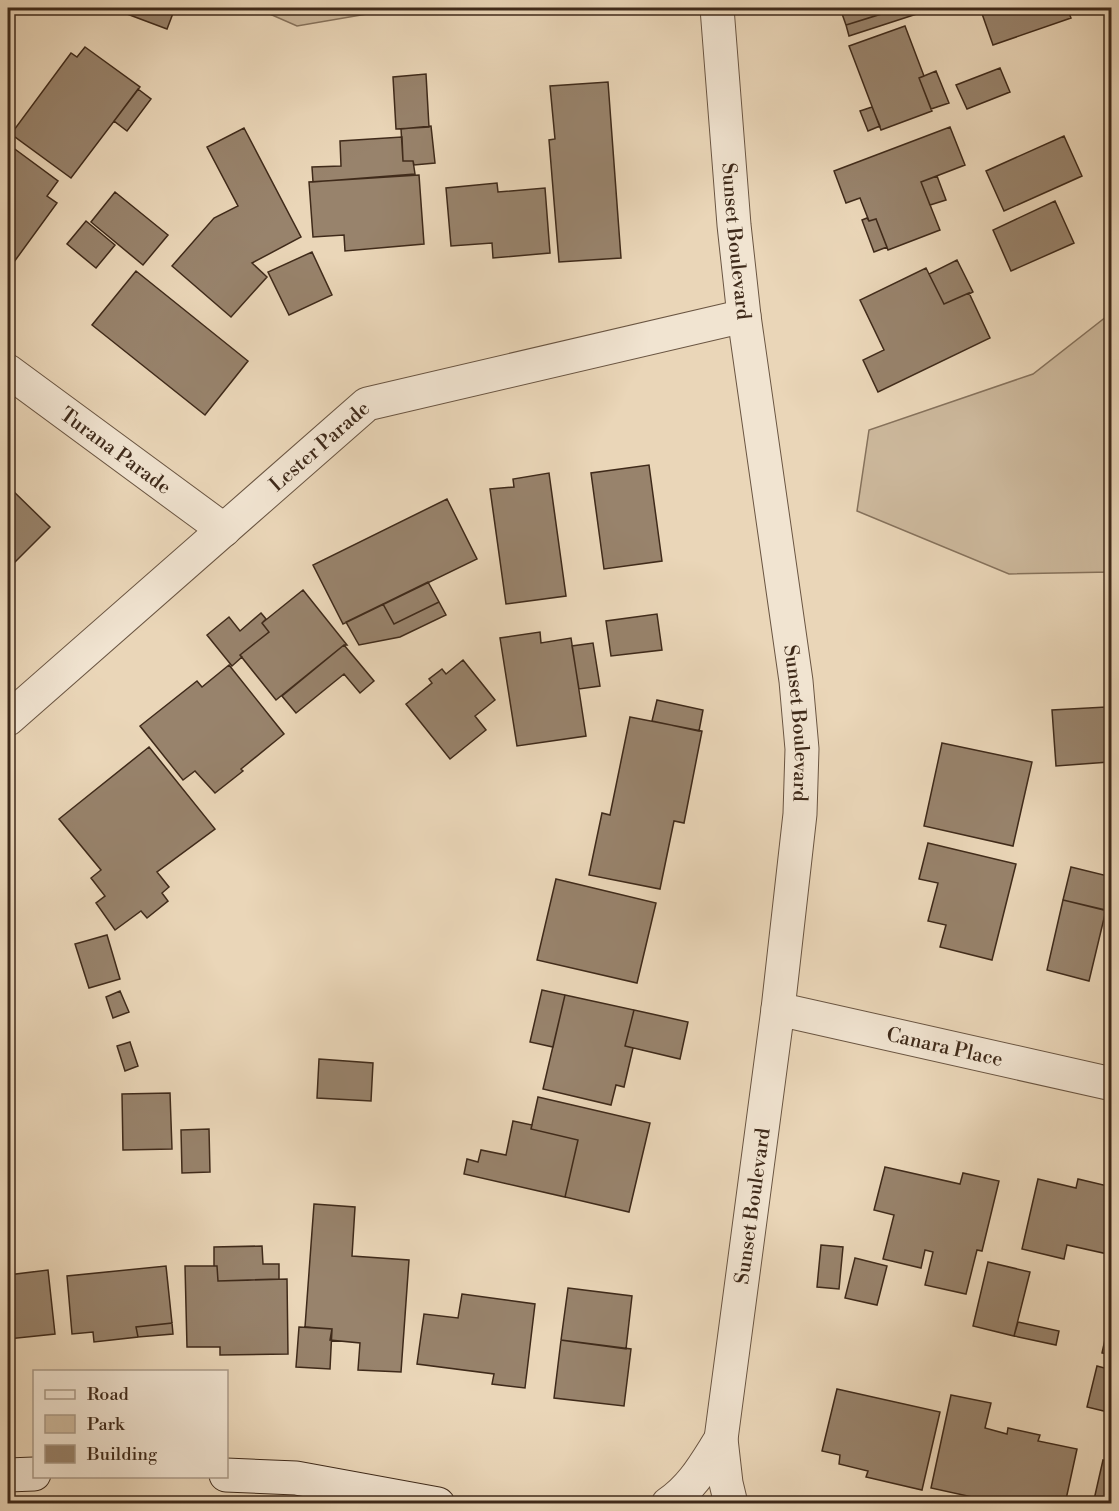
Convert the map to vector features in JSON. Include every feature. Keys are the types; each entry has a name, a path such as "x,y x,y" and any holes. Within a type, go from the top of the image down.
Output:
{"street":[{"name":"Sunset Boulevard","path":"717,8 733,213 744,316 796,681 801,749 800,814 778,1009 721,1439 726,1483 731,1503"},
{"name":"Lester Parade","path":"8,719 367,404 744,316"},
{"name":"Turana Parade","path":"8,371 224,530"},
{"name":"Canara Place","path":"778,1009 1112,1084"},
{"name":"Sunset Boulevard","path":"668,1503 682,1494 721,1439"},
{"path":"8,1475 33,1474"},
{"path":"228,1475 296,1478 438,1503"}],"green space":[{"path":"256,8 402,8 297,26"},
{"path":"1111,313 1111,572 1009,574 857,511 869,430 1033,374"}],"building":[{"path":"111,8 175,8 167,29"},
{"path":"840,8 901,8 846,25"},
{"path":"900,8 925,8 926,11 849,36 846,25"},
{"path":"980,8 1067,8 1071,18 993,45"},
{"path":"905,26 924,76 919,78 932,111 881,130 849,46"},
{"path":"85,47 140,87 71,178 11,134 71,53 77,57"},
{"path":"1000,68 1010,92 967,109 956,85"},
{"path":"936,71 949,103 931,109 919,78"},
{"path":"426,74 429,127 396,129 393,77"},
{"path":"608,82 621,258 559,262 549,140 555,139 550,86"},
{"path":"138,89 151,99 127,131 114,121"},
{"path":"872,107 880,126 868,131 860,111"},
{"path":"431,126 435,163 414,165 413,161 403,161 401,129"},
{"path":"950,127 965,165 921,182 940,230 888,250 876,219 869,221 860,198 846,203 834,171"},
{"path":"244,128 301,237 252,263 267,277 231,317 172,266 214,218 238,206 207,147"},
{"path":"1064,136 1082,176 1004,211 986,171"},
{"path":"402,137 403,161 413,161 415,174 313,182 312,167 341,166 340,141"},
{"path":"8,144 58,181 47,196 57,203 14,262 8,257"},
{"path":"419,175 424,244 345,251 344,235 313,237 309,182"},
{"path":"937,176 946,200 930,205 921,182"},
{"path":"497,183 498,192 545,188 550,253 493,258 492,243 451,246 446,188"},
{"path":"115,192 168,235 143,265 91,222"},
{"path":"1055,201 1074,243 1011,271 993,230"},
{"path":"867,218 869,221 876,219 887,247 874,252 862,220"},
{"path":"86,221 115,245 96,268 67,244"},
{"path":"312,252 332,295 289,315 268,272"},
{"path":"957,260 973,292 944,304 929,274"},
{"path":"926,268 944,304 969,293 990,338 878,392 863,360 884,350 860,300"},
{"path":"136,271 248,361 205,415 92,325"},
{"path":"649,465 662,561 604,569 591,473"},
{"path":"549,473 566,596 506,604 490,489 514,487 513,479"},
{"path":"8,486 50,527 8,569"},
{"path":"447,499 477,559 343,624 313,565"},
{"path":"428,582 439,602 394,624 383,604"},
{"path":"303,590 347,645 344,645 276,700 240,655 269,632 262,623"},
{"path":"439,602 446,615 400,637 359,645 346,622 383,604 394,624"},
{"path":"261,613 266,619 262,623 269,632 240,655 242,657 232,666 207,635 229,617 240,631"},
{"path":"657,614 662,650 611,656 606,621"},
{"path":"540,632 541,643 571,638 586,736 517,746 500,638"},
{"path":"593,643 600,686 579,689 572,646"},
{"path":"344,645 374,681 360,693 344,674 296,713 282,696"},
{"path":"463,660 495,700 475,716 486,730 450,759 406,704 432,683 429,679 442,669 446,674"},
{"path":"229,665 284,734 215,793 195,771 183,780 140,726 197,681 202,687"},
{"path":"657,700 703,710 699,731 652,721"},
{"path":"1106,707 1109,762 1056,766 1052,710"},
{"path":"630,717 702,731 684,823 674,821 660,889 589,875 602,813 610,815"},
{"path":"942,743 1032,762 1013,846 924,826"},
{"path":"149,747 215,829 157,872 169,887 162,893 168,901 147,918 141,911 115,930 96,903 105,896 91,878 101,870 59,819"},
{"path":"928,843 1016,864 992,960 940,947 946,925 928,921 938,883 919,879"},
{"path":"1071,867 1112,877 1112,896 1108,911 1063,900"},
{"path":"556,879 656,903 637,983 537,960"},
{"path":"1063,900 1106,910 1089,981 1047,970"},
{"path":"107,935 120,979 89,988 75,944"},
{"path":"542,990 565,995 553,1047 530,1042"},
{"path":"120,991 129,1012 113,1018 106,997"},
{"path":"565,995 634,1010 625,1046 633,1048 624,1087 616,1085 611,1105 543,1089"},
{"path":"634,1010 688,1022 680,1059 625,1046"},
{"path":"130,1042 138,1066 125,1071 117,1046"},
{"path":"319,1059 373,1063 371,1101 317,1098"},
{"path":"170,1093 172,1149 123,1150 122,1094"},
{"path":"538,1097 650,1123 629,1212 565,1197 578,1140 531,1129"},
{"path":"513,1121 532,1125 531,1129 578,1140 565,1197 464,1174 467,1159 478,1162 481,1150 506,1155"},
{"path":"209,1129 210,1172 182,1173 181,1130"},
{"path":"885,1167 960,1184 963,1173 999,1181 982,1251 977,1250 966,1294 925,1285 933,1252 925,1250 921,1268 883,1259 894,1215 874,1210"},
{"path":"1038,1179 1076,1188 1078,1179 1112,1187 1112,1255 1067,1245 1064,1259 1022,1249"},
{"path":"314,1204 355,1207 352,1256 409,1260 401,1372 358,1370 360,1343 330,1340 332,1329 305,1327"},
{"path":"821,1245 843,1247 839,1289 817,1287"},
{"path":"262,1246 263,1264 279,1264 279,1279 218,1281 217,1266 214,1266 214,1247"},
{"path":"855,1258 887,1266 877,1305 845,1298"},
{"path":"988,1262 1030,1272 1014,1336 973,1326"},
{"path":"166,1266 172,1323 136,1327 138,1337 94,1342 93,1332 72,1334 67,1276"},
{"path":"185,1266 217,1266 218,1281 287,1279 288,1354 220,1355 220,1347 187,1347"},
{"path":"48,1270 55,1334 8,1339 8,1275"},
{"path":"568,1288 632,1296 626,1349 561,1340"},
{"path":"462,1294 535,1304 525,1388 492,1384 494,1374 417,1364 424,1314 458,1318"},
{"path":"1112,1309 1112,1355 1102,1353"},
{"path":"1018,1322 1059,1331 1056,1345 1014,1336"},
{"path":"172,1323 173,1334 138,1337 136,1327"},
{"path":"299,1327 332,1329 330,1369 296,1367"},
{"path":"561,1340 631,1349 624,1406 554,1398"},
{"path":"1097,1366 1112,1370 1112,1413 1087,1407"},
{"path":"837,1389 940,1412 922,1490 866,1477 868,1471 839,1464 840,1455 822,1451"},
{"path":"951,1395 991,1403 985,1428 1007,1434 1008,1428 1040,1435 1038,1441 1077,1449 1065,1504 1004,1504 931,1488"},
{"path":"1103,1460 1112,1462 1112,1504 1093,1504"}]}
